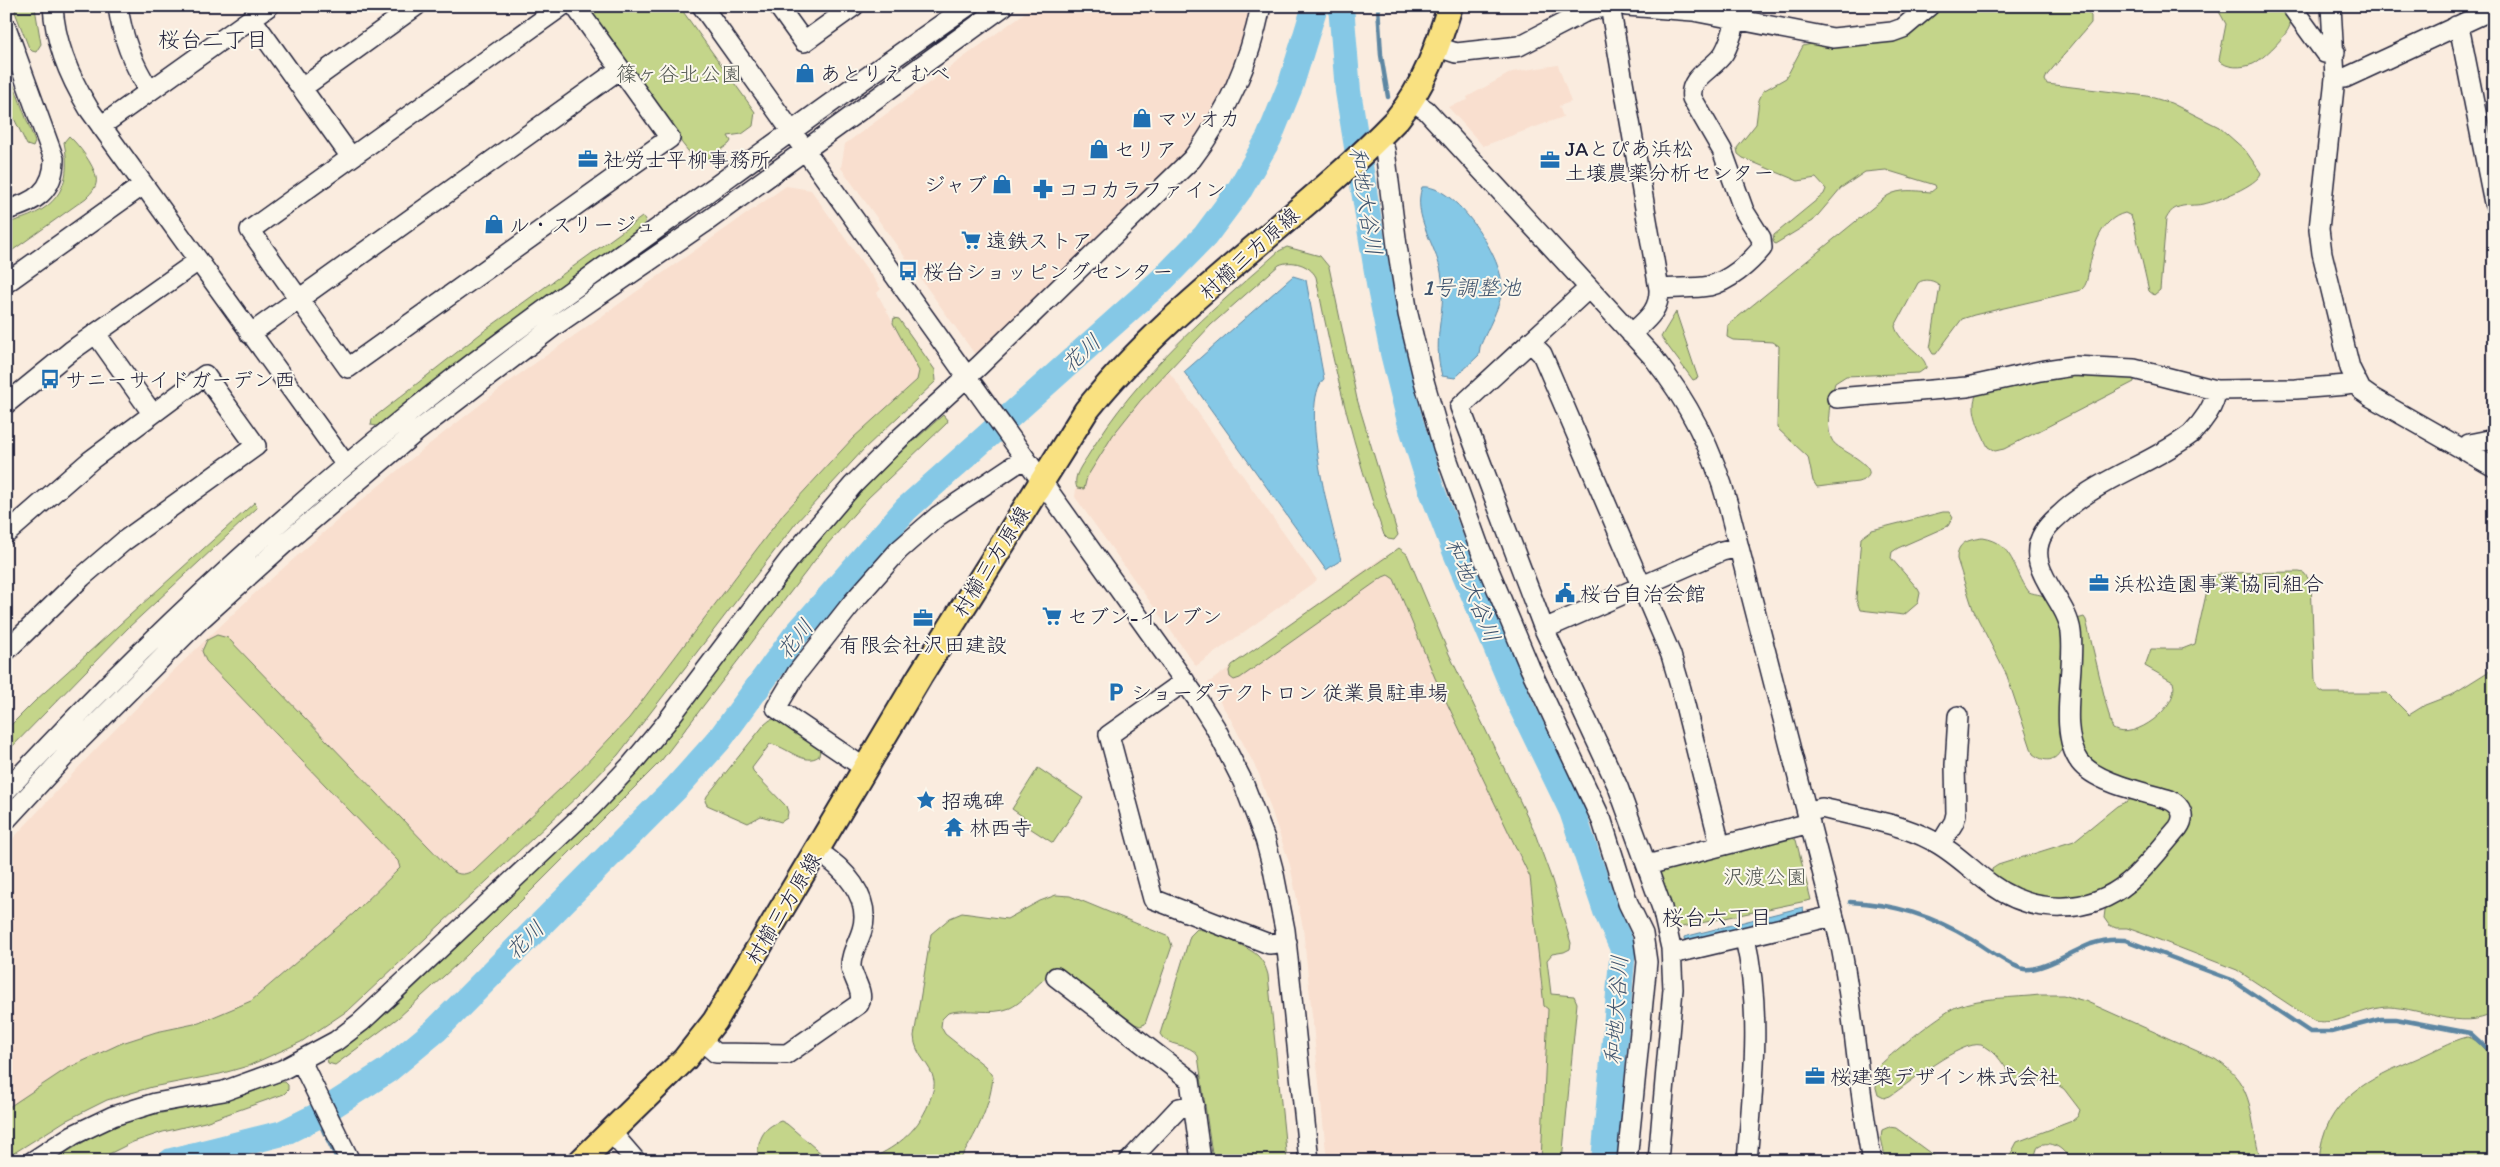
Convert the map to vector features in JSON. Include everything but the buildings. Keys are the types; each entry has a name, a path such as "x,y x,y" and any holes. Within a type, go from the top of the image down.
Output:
{"main road":[{"name":"村櫛三方原線","path":"581,1161 668,1077 700,1040 728,1000 925,668 1041,480 1086,411 1126,364 1376,140 1412,101 1428,72 1438,47 1450,6"}],"street":[{"path":"53,6 57,32 69,72 86,103 250,334 346,465"},
{"path":"118,6 124,40 131,58 150,91"},
{"path":"101,126 269,6"},
{"path":"302,88 416,6"},
{"path":"562,6 250,230 348,368 670,138 575,6"},
{"path":"702,6 1185,681 1226,747 1254,810 1273,869 1286,942 1309,1161"},
{"path":"778,6 804,42 854,6"},
{"path":"6,791 78,715 187,606 346,465 488,352 792,131 968,6"},
{"path":"6,820 78,742 200,620 285,542 372,468 530,344 805,150 1004,6"},
{"path":"33,1161 73,1136 113,1116 155,1103 224,1091 253,1082 301,1061 336,1041 378,1007 612,786 648,746 825,515 882,456 968,377 1192,159 1220,120 1242,77 1261,6"},
{"path":"1438,47 1456,53 1519,46 1576,17 1606,6"},
{"path":"1610,6 1660,301 1656,310 1631,334"},
{"path":"1627,6 1683,10 1813,36 1844,37 1892,32 1903,28 1928,7"},
{"path":"2291,6 2325,53 2335,52"},
{"path":"2331,6 2335,78 2319,229 2322,253 2354,380 2361,390 2371,397 2494,467"},
{"path":"2335,78 2345,78 2494,9"},
{"path":"252,18 351,157"},
{"path":"1659,289 1708,286 1720,282 1734,274 1762,248 1761,238 1744,211 1722,150 1692,98 1690,91 1692,84 1724,53 1736,20"},
{"path":"2456,26 2461,36 2494,203"},
{"path":"6,27 54,160 52,178 43,193 28,204 6,210"},
{"path":"250,334 620,69"},
{"path":"1412,101 1428,113 1667,375 1705,437 1722,482 1833,916 1848,985 1864,1119 1872,1161"},
{"path":"1376,140 1385,150 1397,246 1416,348 1451,472 1478,544 1530,668 1599,815 1628,903 1646,944 1647,962 1627,1161"},
{"path":"6,283 143,185"},
{"path":"6,404 96,334 198,261"},
{"path":"1589,288 1460,408 1544,629 1618,787 1662,908 1672,954 1672,1009 1658,1161"},
{"path":"96,334 152,413"},
{"path":"1530,342 1542,354 1642,586 1676,672 1720,845"},
{"path":"1837,398 1967,387 2040,371 2089,366 2141,371 2216,390 2304,389 2347,385 2354,380"},
{"path":"6,534 90,460 205,375 256,446 124,542 76,583 6,651"},
{"path":"1647,865 1808,818 1822,808 1913,831 1940,845 1992,886 2010,897 2037,905 2072,907 2093,902 2112,894 2130,882 2181,824 2182,812 2175,802 2104,779 2088,770 2076,756 2070,730 2071,631 2065,611 2041,571 2038,548 2047,527 2087,492 2191,434 2201,423 2216,398 2216,390"},
{"path":"2465,451 2469,444 2494,439"},
{"path":"866,769 776,708 796,674 853,602 899,550 938,516 1020,451"},
{"path":"1544,629 1722,551 1739,547"},
{"path":"1185,681 1109,735 1153,899 1269,944 1286,942"},
{"path":"1940,845 1951,828 1956,814 1955,765 1958,716"},
{"path":"700,1040 716,1053 787,1054 859,1004 861,996 851,962 864,920 862,901 852,884 830,859 817,851"},
{"path":"1672,954 1833,916"},
{"path":"1745,938 1752,974 1756,1024 1747,1161"},
{"path":"1056,977 1190,1080 1201,1161"},
{"path":"301,1061 350,1161"},
{"path":"1129,1161 1179,1108 1194,1106"},
{"path":"611,1132 636,1161"}],"shaded area":[{"name":"桜台ショッピングセンター","path":"1034,6 1254,6 1235,74 1187,155 983,354 974,353 841,168 845,144"},
{"path":"1558,65 1571,102 1559,106 1563,117 1483,146 1448,107 1468,100 1467,97 1512,72"},
{"path":"786,186 811,190 881,289 877,293 919,371 917,380 853,438 784,513 629,718 578,772 474,870 465,875 457,875 426,845 354,913 251,1001 199,1023 156,1032 122,1043 6,1109 6,846 91,754 171,673 254,594 339,519 427,446 517,376"},
{"path":"1162,362 1317,580 1196,666 1075,497 1078,473 1105,429 1132,394"},
{"path":"1384,556 1435,678 1530,877 1548,1009 1541,1161 1327,1161 1303,928 1290,865 1259,774 1230,718 1208,683"}],"green space":[{"path":"17,6 34,6 35,8 41,44 36,52 29,48 15,12"},
{"name":"篠ヶ谷北公園","path":"584,6 679,6 755,112 753,126 742,134 728,136 731,141 729,144 705,161 696,161 681,142 680,135 677,137"},
{"path":"1943,6 2083,6 2091,16 2091,23 2047,75 2045,80 2047,84 2147,96 2171,103 2219,127 2245,150 2261,173 2253,182 2218,200 2179,207 2170,212 2166,219 2160,290 2154,295 2149,291 2133,221 2131,216 2125,213 2110,221 2100,235 2093,252 2086,283 2081,290 1962,319 1936,354 1933,354 1930,349 1940,286 1929,280 1918,283 1895,326 1901,338 1922,359 1926,368 1919,373 1846,376 1835,383 1830,403 1829,432 1831,438 1837,446 1864,464 1869,474 1858,482 1817,487 1813,481 1808,457 1777,428 1779,346 1773,342 1733,340 1727,337 1728,325 1887,196 1902,191 1931,192 1936,188 1935,185 1886,170 1865,172 1841,188 1813,221 1775,244 1773,241 1774,235 1824,194 1826,189 1816,178 1798,181 1743,158 1738,154 1737,148 1756,124 1759,100 1763,91 1786,78 1803,46 1931,15"},
{"path":"2216,6 2281,6 2290,21 2289,28 2281,40 2257,62 2235,67 2226,65 2219,60 2226,24"},
{"path":"6,64 35,142 33,147 27,145 6,102"},
{"path":"69,136 81,149 95,172 96,183 94,189 86,198 6,255 6,223 22,219 47,206 62,187 66,174 64,142"},
{"path":"642,217 646,219 644,225 489,338 377,426 371,425 372,419 484,331"},
{"path":"1287,247 1320,256 1329,267 1357,399 1398,535 1394,540 1388,539 1384,535 1363,472 1337,375 1316,277 1310,269 1295,263 1279,265 1211,325 1140,401 1113,435 1087,477 1084,489 1077,488 1076,479 1079,470 1108,425 1129,397 1176,345 1201,321 1279,251"},
{"path":"1676,312 1698,378 1693,380 1661,337"},
{"path":"894,318 899,319 935,370 936,381 864,449 796,523 618,755 580,794 350,1009 301,1042 248,1066 220,1074 152,1087 107,1100 65,1121 6,1158 6,1109 66,1069 122,1043 156,1032 199,1023 251,1001 354,913 400,868 398,861 206,661 202,651 207,640 217,635 228,638 451,870 460,874 471,872 578,772 629,718 784,513 853,438 917,380 919,371 893,323"},
{"path":"2111,372 2134,379 2134,382 2004,449 1995,451 1988,447 1979,428 1975,413 1974,406 1977,394 2041,376"},
{"path":"943,415 948,421 946,424 868,498 825,547 661,761 467,955 398,1018 335,1065 328,1063 327,1059 330,1056 367,1030 390,1010 599,813 638,773 673,730 817,540 883,468"},
{"path":"255,502 257,508 128,628 6,753 6,730 35,701"},
{"path":"1943,512 1950,512 1953,517 1948,526 1892,552 1891,558 1918,589 1920,593 1918,603 1904,615 1860,610 1856,599 1861,538 1872,530"},
{"path":"1982,538 2001,545 2012,559 2029,592 2048,598 2057,612 2064,649 2064,714 2062,748 2057,756 2050,760 2042,759 2033,754 2007,676 1973,609 1957,559 1957,553 1961,545 1968,541"},
{"path":"1399,548 1407,554 1449,654 1533,828 1552,880 1571,943 1570,949 1552,954 1547,960 1551,994 1574,996 1577,1003 1562,1161 1541,1161 1548,1009 1544,1006 1530,877 1435,678 1394,579 1388,575 1383,577 1240,678 1234,680 1230,677 1229,671 1232,665"},
{"path":"2225,573 2304,573 2311,582 2315,681 2318,689 2324,693 2387,693 2409,715 2425,705 2451,695 2494,668 2494,1013 2468,1020 2389,1007 2370,1010 2333,1021 2314,1021 2237,970 2127,928 2116,928 2109,925 2104,918 2105,910 2110,903 2189,818 2092,765 2077,738 2077,619 2084,617 2086,620 2113,729 2122,732 2132,731 2154,719 2163,711 2174,691 2173,682 2145,666 2151,649 2182,649 2195,644 2209,581 2216,575"},
{"path":"777,719 817,744 820,750 819,756 807,759 770,744 752,768 754,773 786,806 787,818 781,822 761,816 748,823 707,805 705,801 707,796 764,725 770,720"},
{"path":"1038,768 1083,798 1053,843 1022,823 1025,818 1012,809"},
{"path":"2132,799 2145,800 2162,805 2176,817 2139,862 2109,888 2071,900 2032,898 1992,876 1992,869 1998,865 2074,841 2117,806"},
{"name":"沢渡公園","path":"1787,835 1796,840 1811,900 1677,928 1659,872 1662,867"},
{"path":"1056,895 1070,896 1169,937 1172,946 1145,1024 1140,1026 1135,1024 1063,970 1049,975 1023,999 1010,1008 995,1011 956,1011 948,1013 942,1019 941,1027 945,1034 985,1066 993,1077 989,1100 971,1142 959,1161 866,1161 886,1151 911,1132 924,1114 933,1092 934,1081 930,1069 917,1049 914,1036 931,934 950,918 962,913 1007,919 1040,901"},
{"path":"1197,929 1219,935 1245,947 1257,955 1266,969 1287,1161 1213,1161 1198,1056 1190,1049 1168,1041 1160,1034 1190,936"},
{"path":"2040,995 2063,995 2085,1001 2215,1059 2229,1069 2245,1092 2261,1161 2070,1161 2057,1146 2043,1144 2038,1146 2033,1161 2007,1161 2017,1142 2072,1121 2078,1116 2080,1110 2064,1089 2053,1082 2016,1080 1992,1051 1981,1045 1972,1045 1948,1056 1890,1096 1884,1098 1878,1095 1876,1069 1914,1036 1948,1011 1976,1001"},
{"path":"2467,1037 2475,1040 2494,1057 2494,1161 2319,1161 2322,1140 2329,1122 2339,1107 2352,1094 2382,1074"},
{"path":"279,1082 285,1082 288,1085 288,1090 284,1094 205,1122 163,1132 133,1142 95,1161 52,1161 97,1134 137,1118 226,1100"},
{"path":"781,1121 830,1161 757,1161 758,1147 765,1131"},
{"path":"1889,1127 1896,1128 1941,1161 1886,1161 1881,1138 1882,1130"}],"water":[{"name":"1号調整池","path":"1422,187 1435,189 1462,209 1485,241 1500,273 1502,293 1494,317 1480,347 1479,355 1455,378 1442,376 1439,362 1438,348 1443,285 1438,262 1422,220 1420,198"},
{"path":"1293,276 1306,280 1324,379 1317,393 1314,413 1316,438 1319,466 1341,560 1326,570 1184,372"},
{"path":"1803,907 1804,914 1685,944 1684,937"}],"waterway":[{"name":"花川","path":"171,1161 283,1133 315,1117 388,1070 436,1030 676,788 719,740 795,636 906,509 1164,278 1205,236 1240,189 1269,138 1291,84 1315,6"},
{"name":"和地大谷川","path":"1341,6 1348,91 1379,284 1393,353 1410,421 1431,488 1456,553 1520,704 1572,811 1606,911 1623,949 1604,1161"},
{"path":"1378,6 1381,55 1388,97"},
{"path":"1850,902 1882,905 1927,918 1977,942 2004,960 2024,969 2048,964 2095,943 2108,940 2125,940 2232,980 2310,1032 2331,1032 2381,1019 2396,1019 2470,1033 2494,1055"},
{"path":"1622,947 1635,946"},
{"path":"317,1116 325,1134"},
{"path":"328,1140 338,1161"}],"place":[{"name":"あとりえ むべ","path":"805,73"},
{"name":"マツオカ","path":"1142,118"},
{"name":"セリア","path":"1099,149"},
{"name":"社労士平柳事務所","path":"588,159"},
{"name":"JAとぴあ浜松 土壌農薬分析センター","path":"1550,160"},
{"name":"ジャブ","path":"1002,184"},
{"name":"ココカラファイン","path":"1043,189"},
{"name":"ル・スリージュ","path":"494,224"},
{"name":"遠鉄ストア","path":"971,240"},
{"name":"桜台ショッピングセンター","path":"908,271"},
{"name":"サニーサイドガーデン西","path":"50,379"},
{"name":"浜松造園事業協同組合","path":"2099,583"},
{"name":"桜台自治会館","path":"1565,593"},
{"name":"セブン-イレブン","path":"1052,616"},
{"name":"有限会社沢田建設","path":"923,618"},
{"name":"ショーダテクトロン 従業員駐車場","path":"1116,692"},
{"name":"招魂碑","path":"926,800"},
{"name":"林西寺","path":"954,827"},
{"name":"桜建築デザイン株式会社","path":"1815,1076"}],"district":[{"name":"桜台二丁目","path":"213,39"},
{"name":"桜台六丁目","path":"1717,917"}]}
